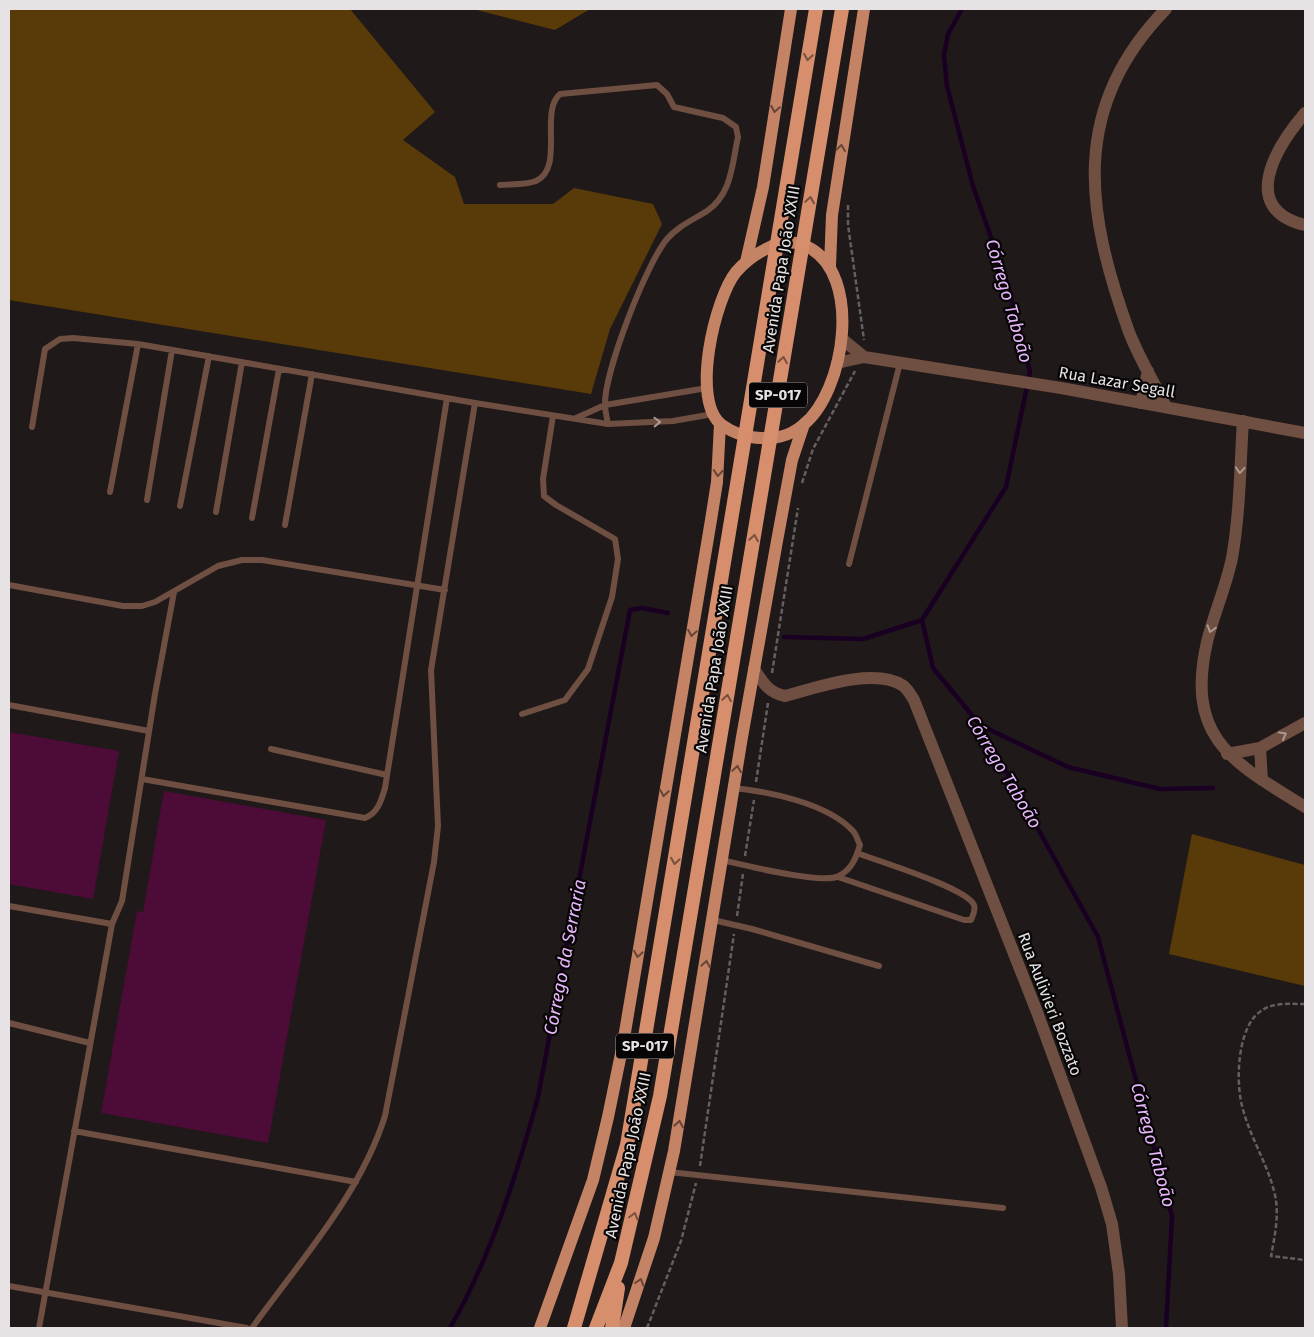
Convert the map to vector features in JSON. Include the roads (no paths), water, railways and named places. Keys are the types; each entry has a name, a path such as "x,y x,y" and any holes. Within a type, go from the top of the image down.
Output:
{"highway":[{"name":"Avenida Papa João XXIII","path":"573,1328 581,1309 627,1145 816,9"},
{"name":"Avenida Papa João XXIII","path":"596,1328 621,1263 660,1096 842,9"},
{"path":"612,1328 621,1263"}],"main road":[{"name":"Avenida Papa João XXIII","path":"746,262 763,187 792,9"},
{"path":"624,1328 654,1238 669,1172 754,669 792,460 804,424 824,396 837,364 842,339 842,308 838,285 830,266 833,206 864,9"},
{"path":"804,424 790,434 774,439 753,438 732,431 716,419 707,388 712,342 718,309 727,288 746,262 764,249 783,242 808,247 830,266"},
{"name":"Avenida Papa João XXIII","path":"540,1328 593,1180 618,1068 712,520 717,482 716,419"}],"street":[{"path":"1166,9 1150,25 1128,56 1113,85 1100,116 1093,171 1098,225 1108,264 1130,334 1166,407"},
{"path":"1305,113 1277,150 1267,193 1272,206 1283,217 1305,226"},
{"path":"842,339 864,357"},
{"name":"Rua Lazar Segall","path":"837,364 864,357 900,362 1061,388 1305,433"},
{"path":"1142,403 1148,371"},
{"path":"1243,421 1232,557 1207,642 1202,686 1209,726 1227,754 1262,780 1305,807"},
{"name":"Rua Aulivieri Bozzato","path":"754,669 770,691 785,696 846,681 884,679 903,685 914,700 1037,1012 1101,1187 1112,1224 1119,1274 1122,1328"},
{"path":"1227,754 1260,748 1305,723"},
{"path":"1260,748 1262,780"}],"lane":[{"path":"500,185 535,181 542,176 551,152 553,103 560,94 657,85 667,94 674,107 722,118 736,127 738,137 724,195 708,210 680,227 666,240 656,257 609,374 605,405 608,424"},
{"path":"32,427 45,349 52,342 73,338 138,344 475,403 608,424 716,419"},
{"path":"110,492 138,344"},
{"path":"147,500 172,350"},
{"path":"180,506 209,356"},
{"path":"216,512 242,362"},
{"path":"849,564 900,362"},
{"path":"252,518 279,369"},
{"path":"284,525 312,374"},
{"path":"575,418 605,405 707,388"},
{"path":"142,779 365,818 377,810 387,775 447,398"},
{"path":"252,1328 356,1182 376,1146 386,1116 434,862 438,826 431,670 475,403"},
{"path":"522,714 565,700 588,669 612,597 618,559 615,539 556,506 544,496 543,480 553,416"},
{"path":"9,585 123,606 142,606 174,592 218,566 242,560 285,563 444,590"},
{"path":"39,1328 112,924 122,901 149,731 174,592"},
{"path":"9,706 149,731"},
{"path":"271,749 387,775"},
{"path":"734,788 770,792 832,815 854,832 860,845 854,863 838,877"},
{"path":"722,860 821,879 838,877 964,920 971,920 975,911 974,904 957,890 857,853"},
{"path":"9,906 112,924"},
{"path":"713,920 879,966"},
{"path":"9,1023 90,1043"},
{"path":"74,1132 356,1182"},
{"path":"669,1172 1002,1208"},
{"path":"9,1286 247,1328"}],"waterway":[{"name":"Córrego Taboão","path":"962,9 948,34 944,55 947,86 973,186 1008,286 1030,372 1006,487 922,620 933,668 981,726 1098,937 1172,1216 1166,1328"},
{"name":"Córrego da Serraria","path":"450,1328 478,1274 490,1245 521,1156 538,1097 630,610 642,608 668,613"},
{"name":"Córrego da Serraria","path":"784,637 863,639 922,620"},
{"path":"982,726 1068,767 1160,789 1213,788"}]}
